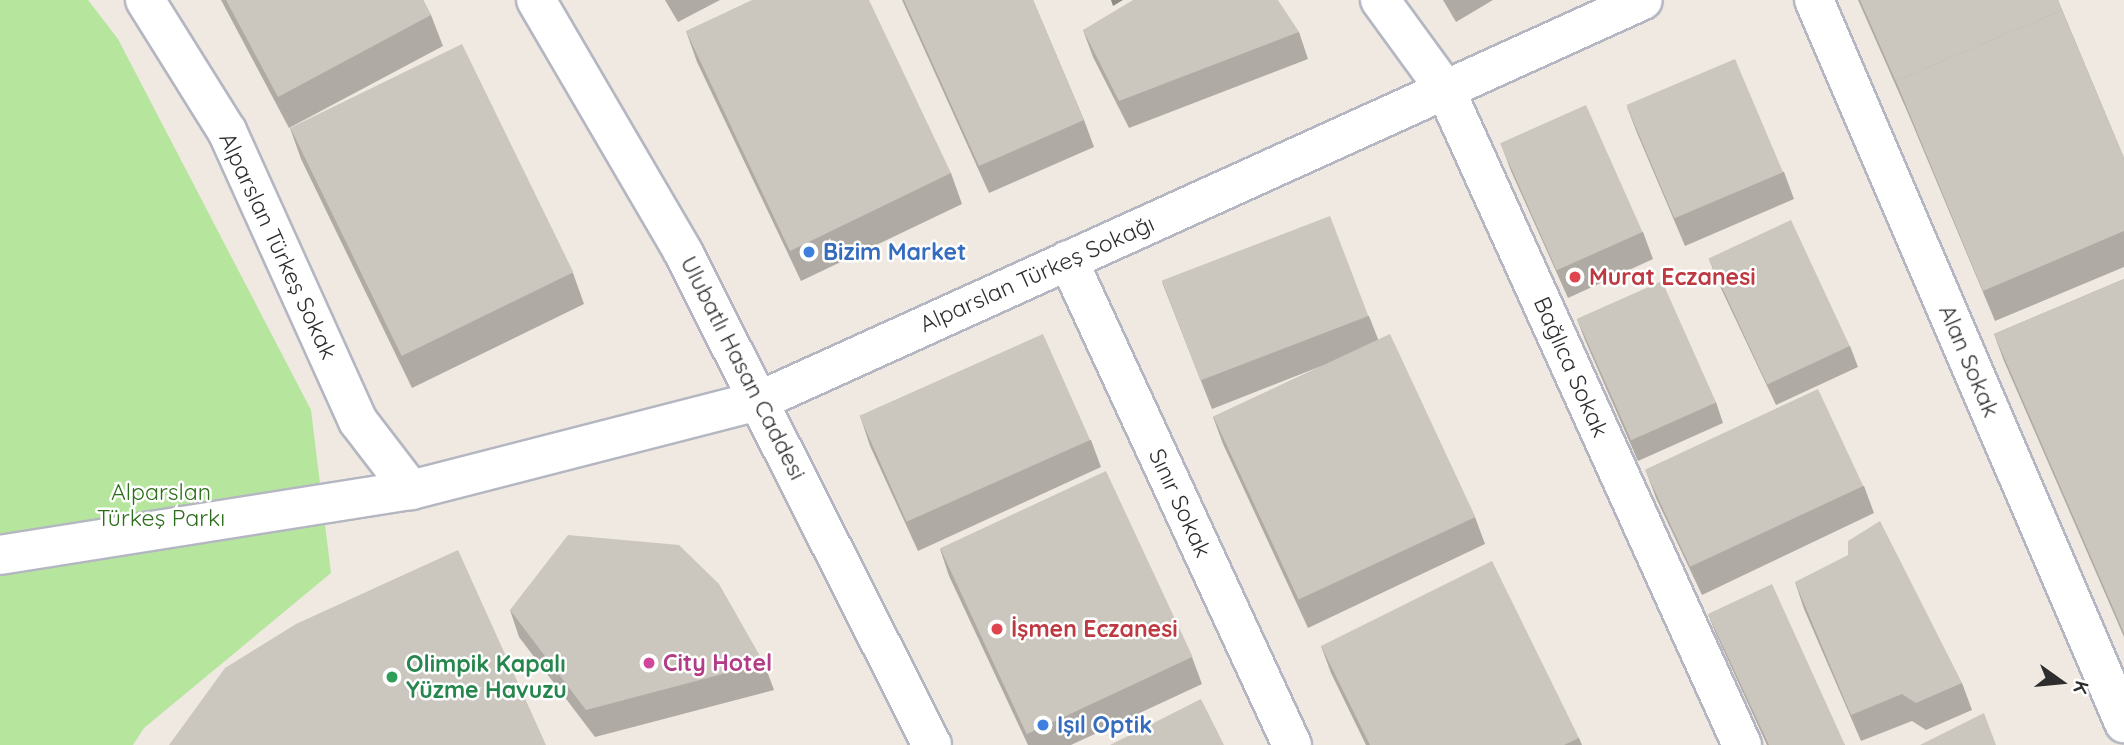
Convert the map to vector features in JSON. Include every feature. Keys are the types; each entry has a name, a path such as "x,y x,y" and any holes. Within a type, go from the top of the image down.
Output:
{"street":[{"name":"Alparslan Türkeş Sokak","path":"145,0 226,131 358,421 411,490"},
{"name":"Ulubatlı Hasan Caddesi","path":"536,0 684,252 761,400 932,745"},
{"name":"Bağlıca Sokak","path":"1380,0 1445,89 1742,745"},
{"name":"Alparslan Türkeş Sokağı","path":"0,555 411,490 761,400 1643,0"},
{"name":"Alan Sokak","path":"1814,0 2124,723"},
{"name":"Sınır Sokak","path":"1068,260 1292,745"}],"green space":[{"name":"Alparslan Türkeş Parkı","path":"0,0 88,0 118,39 311,410 331,573 144,728 133,745 0,745"}],"building":[{"path":"226,0 423,0 431,15 278,97"},
{"path":"752,0 869,0 951,173 790,251 686,31"},
{"path":"904,0 1033,0 1084,120 979,166"},
{"path":"1133,0 1278,0 1299,32 1119,101 1083,30"},
{"path":"1860,0 2058,0 2062,10 1896,81 1897,84"},
{"path":"2062,10 2124,158 2124,231 1983,291 1896,81"},
{"path":"462,44 573,272 402,356 290,128"},
{"path":"1735,59 1783,172 1674,218 1626,105"},
{"path":"1586,105 1643,232 1557,270 1500,143"},
{"path":"1330,216 1368,316 1200,380 1162,281"},
{"path":"1791,220 1850,346 1767,384 1709,258"},
{"path":"2124,279 2124,633 1994,334"},
{"path":"1662,281 1716,403 1631,440 1577,319"},
{"path":"1043,334 1090,440 907,522 859,416"},
{"path":"1390,334 1475,517 1299,599 1213,416"},
{"path":"1818,389 1863,486 1690,567 1645,470"},
{"path":"1106,471 1193,657 1027,734 940,548"},
{"path":"1880,521 1962,683 1916,703 1902,694 1851,715 1795,582 1848,555 1848,541"},
{"name":"City Hotel","path":"568,535 679,545 719,584 764,663 586,710 510,610"},
{"name":"Olimpik Kapalı Yüzme Havuzu","path":"458,550 546,745 169,745 225,668 296,624"},
{"path":"1492,561 1579,738 1564,745 1370,745 1321,646"},
{"path":"1772,584 1845,745 1769,745 1708,614"},
{"path":"1201,699 1224,745 1110,745"},
{"path":"1984,713 1996,745 1920,745"}],"place":[{"name":"Bizim Market","path":"809,252"},
{"name":"Murat Eczanesi","path":"1575,277"},
{"name":"İşmen Eczanesi","path":"997,629"},
{"name":"City Hotel","path":"649,663"},
{"name":"Olimpik Kapalı Yüzme Havuzu","path":"392,677"},
{"name":"Işıl Optik","path":"1043,725"}]}
